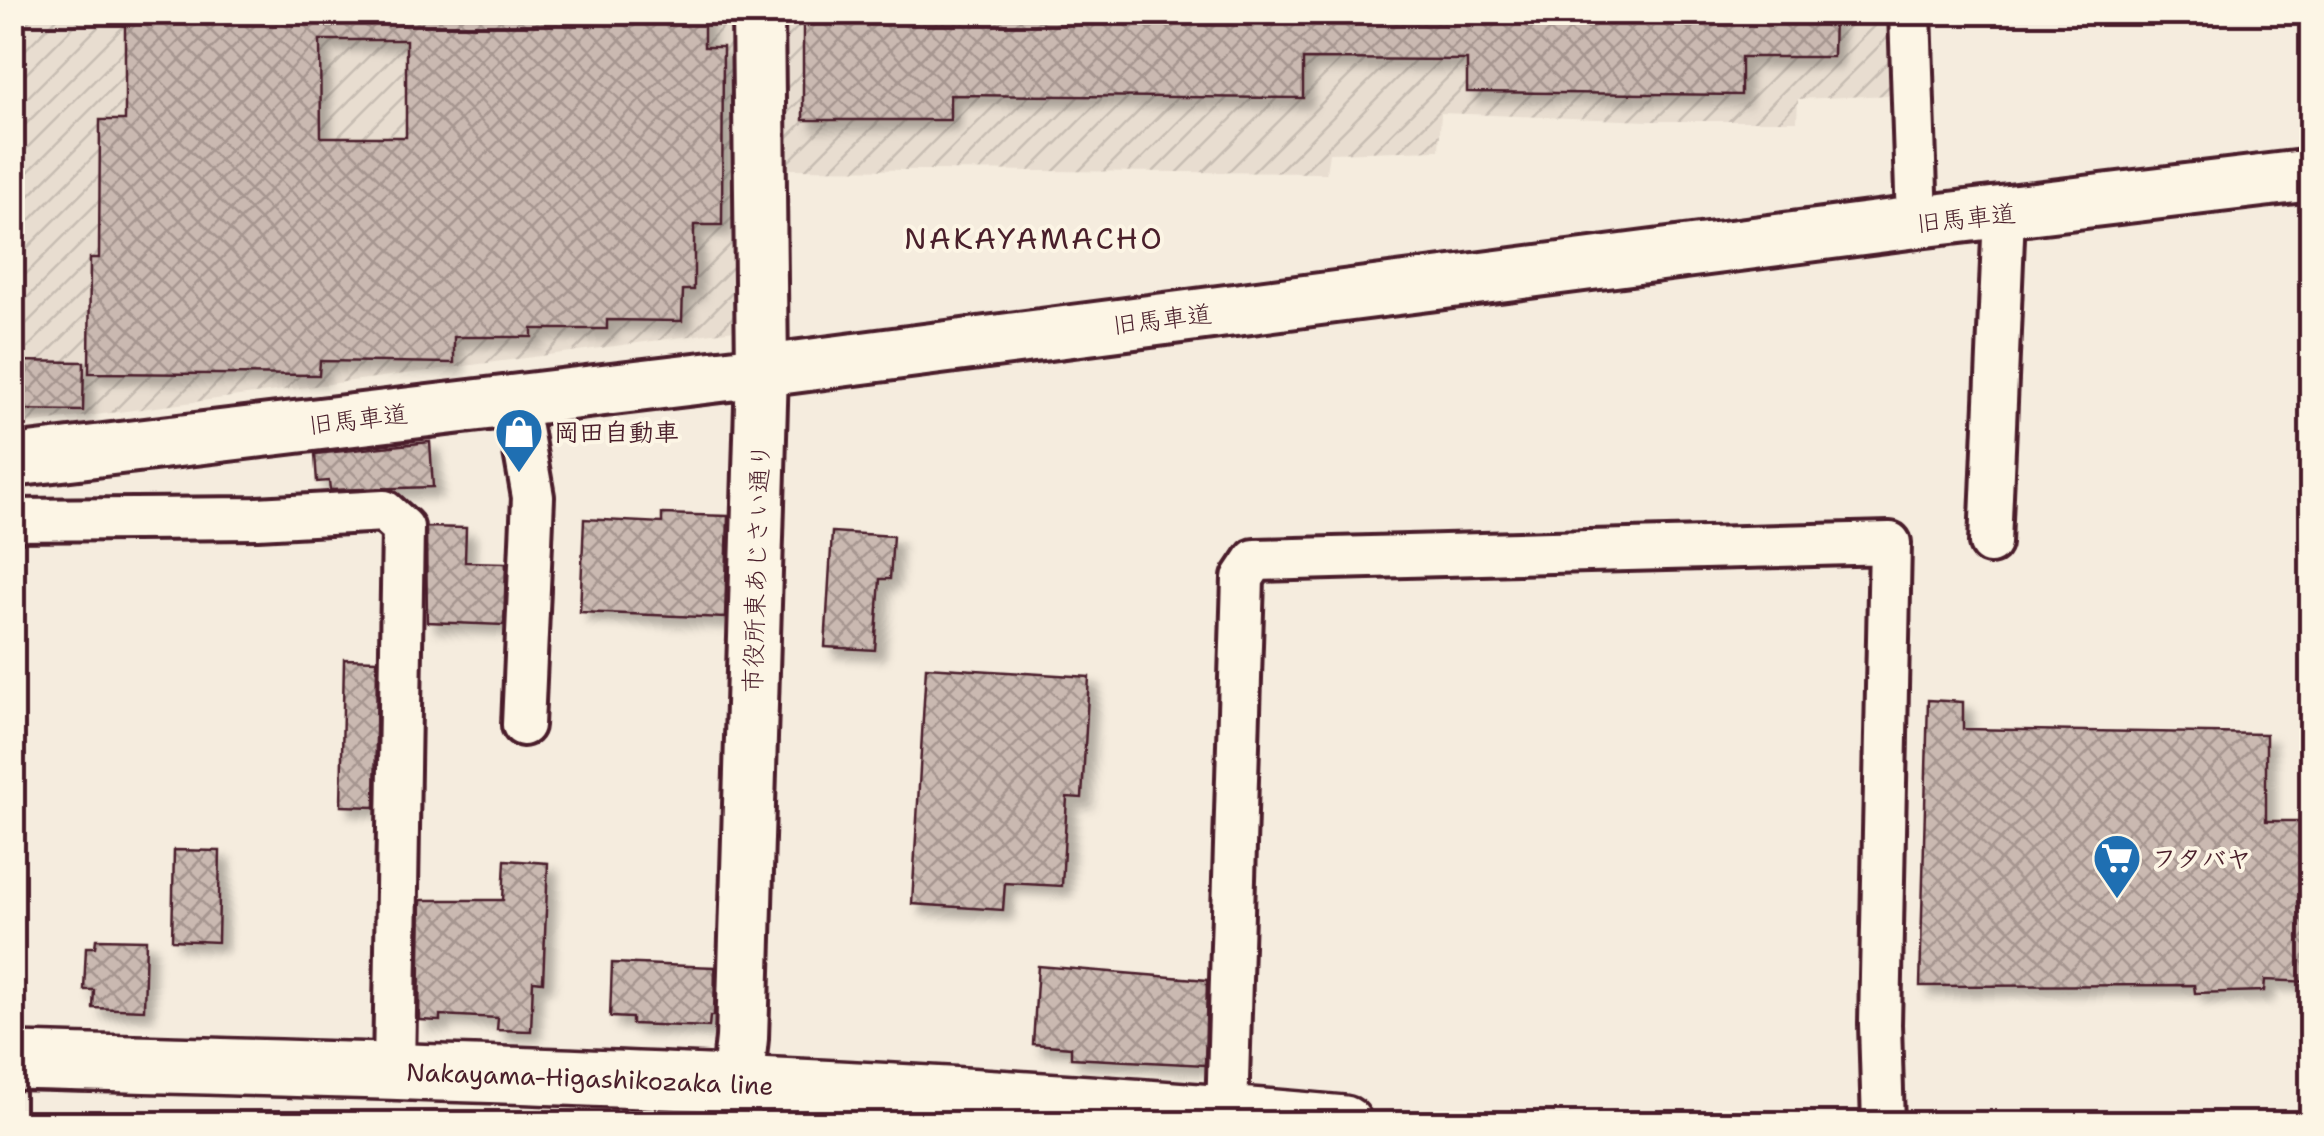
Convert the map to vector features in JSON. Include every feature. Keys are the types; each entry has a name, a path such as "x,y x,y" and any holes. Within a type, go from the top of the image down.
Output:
{"main road":[{"name":"Nakayama-Higashikozaka line","path":"12,1061 394,1070 736,1104 1227,1113 1344,1124"}],"street":[{"name":"市役所東あじさい通り","path":"736,1104 742,1038 762,371 758,12"},
{"path":"1910,12 1917,222"},
{"name":"旧馬車道","path":"12,462 2312,175"},
{"path":"1990,543 2004,214"},
{"path":"516,400 533,497 523,725"},
{"path":"12,520 257,518 384,512 403,528 394,1070"},
{"path":"1227,1113 1243,578 1255,560 1890,544 1880,1024 1882,1124"}],"shaded area":[{"path":"12,13 734,13 735,330 13,426"},
{"path":"784,13 1890,13 1891,95 1798,99 1797,121 1649,121 1441,113 1439,150 1329,153 1326,173 785,169"}],"building":[{"path":"125,12 704,12 704,47 723,47 722,225 694,225 694,290 683,290 682,321 607,320 607,329 532,329 532,337 454,337 454,363 320,361 319,375 89,373 90,258 99,258 100,120 125,120","holes":["320,40 406,40 406,137 321,137"]},
{"path":"803,12 1834,12 1833,57 1741,57 1741,95 1467,92 1467,60 1303,59 1303,98 950,95 950,120 803,120"},
{"path":"12,361 84,362 83,411 12,410"},
{"path":"430,442 433,487 330,490 329,481 317,482 315,454"},
{"path":"662,514 728,516 725,618 580,612 584,519 662,523"},
{"path":"426,527 466,528 465,562 506,563 504,625 427,622"},
{"path":"832,532 893,536 890,579 880,579 875,650 825,647"},
{"path":"344,659 377,660 375,807 341,806"},
{"path":"926,667 1089,677 1082,798 1067,797 1062,886 1005,883 1003,910 912,904"},
{"name":"フタバヤ","path":"1928,700 1963,702 1963,729 2266,734 2266,821 2312,821 2312,982 2265,980 2264,991 2195,993 2194,985 1920,986"},
{"path":"174,850 220,851 218,942 172,940"},
{"path":"505,860 548,863 543,982 533,981 531,1031 497,1030 498,1018 440,1015 440,1021 419,1020 421,900 503,900"},
{"path":"96,939 146,940 144,1010 93,1008 94,990 84,990 86,947 95,947"},
{"path":"612,963 715,967 714,1016 710,1016 709,1027 632,1024 632,1018 610,1017"},
{"path":"1038,966 1207,980 1205,1065 1071,1058 1071,1047 1033,1044"}],"place":[{"name":"岡田自動車","path":"519,474"},
{"name":"フタバヤ","path":"2117,900"}],"district":[{"name":"NAKAYAMACHO","path":"1034,239"}]}
